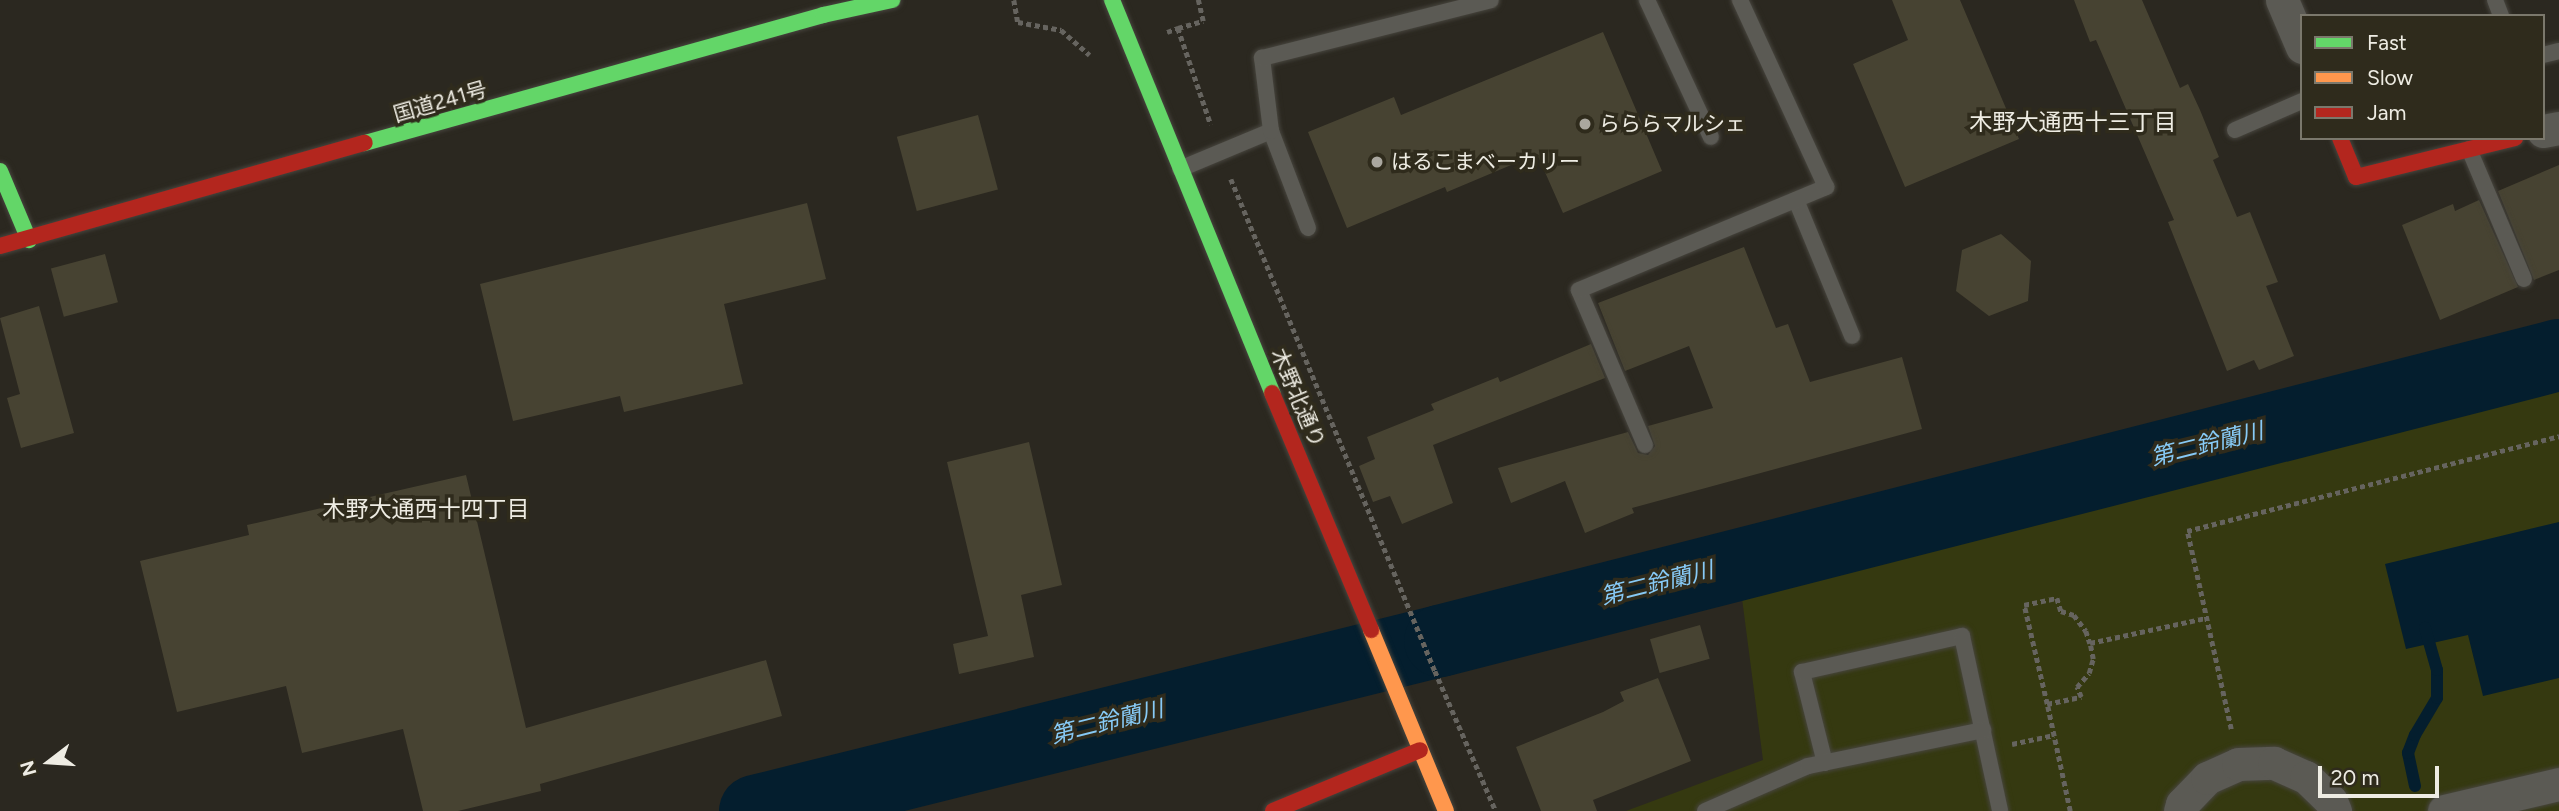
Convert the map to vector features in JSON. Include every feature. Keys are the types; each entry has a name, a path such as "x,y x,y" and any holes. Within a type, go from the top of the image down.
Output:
{"main road":[{"name":"国道241号","path":"0,246 29,240 820,7 891,0"},
{"name":"木野北通り","path":"1112,0 1179,169 1365,609 1446,811"},
{"path":"2341,140 2356,177 2507,140"},
{"path":"0,171 29,240"},
{"path":"1273,811 1420,750"}],"street":[{"path":"2282,0 2300,42"},
{"path":"2180,811 2182,804 2207,778 2238,764 2274,763 2306,777 2331,801 2335,811"},
{"path":"2444,811 2559,784"}],"lane":[{"path":"1308,228 1271,131 1262,58 1491,0"},
{"path":"1647,0 1711,138"},
{"path":"1645,445 1579,290 1826,187 1740,0"},
{"path":"2235,130 2300,102"},
{"path":"1179,169 1271,131"},
{"path":"2469,149 2524,279"},
{"path":"1796,200 1852,336"},
{"path":"1825,763 1802,672 1962,636 2000,811"},
{"path":"1705,811 1808,766 1983,730"}],"path":[{"path":"1178,28 1203,20 1198,0"},
{"path":"2238,764 2187,531 2559,436"},
{"path":"1405,596 1496,811"},
{"path":"2047,705 2081,697 2077,687 2089,673 2093,659 2086,631 2074,615 2061,611 2057,598 2024,605 2070,811"},
{"path":"2090,642 2206,618"},
{"path":"1987,750 2054,735"}],"green space":[{"path":"2559,379 2559,811 1626,811 1763,760 1740,583"}],"water":[{"path":"2559,522 2559,678 2483,696 2468,635 2406,649 2385,564"}],"building":[{"path":"1892,0 1960,0 2019,139 1905,187 1853,64 1908,40"},
{"path":"2074,0 2142,0 2180,88 2188,84 2200,110 2219,157 2213,160 2237,217 2250,212 2278,282 2266,286 2294,356 2259,370 2254,360 2227,371 2168,222 2174,220 2096,40 2090,42"},
{"path":"1603,32 1662,171 1563,213 1537,154 1447,192 1445,187 1347,228 1308,132 1394,97 1401,115"},
{"path":"978,115 998,189 917,211 897,137"},
{"path":"2559,165 2559,270 2534,280 2498,191"},
{"path":"2479,200 2518,287 2440,320 2402,225 2453,204 2455,211"},
{"path":"807,203 826,279 724,304 743,384 624,412 620,396 513,421 480,284"},
{"path":"2001,234 2031,261 2028,301 1989,316 1956,291 1962,250"},
{"path":"1744,247 1776,328 1788,324 1810,382 1902,357 1922,429 1632,508 1634,513 1585,533 1565,481 1511,503 1498,468 1628,432 1638,453 1648,455 1655,446 1648,426 1713,408 1689,346 1625,371 1598,303"},
{"path":"105,254 118,302 64,317 51,268"},
{"path":"39,306 74,433 21,448 7,398 20,394 0,318"},
{"path":"1591,344 1605,378 1433,445 1453,503 1402,524 1390,496 1373,502 1359,466 1375,459 1367,437 1434,410 1431,404 1498,377 1500,382"},
{"path":"1029,442 1062,585 1021,595 1034,657 959,674 953,644 988,636 947,462"},
{"path":"466,475 526,728 766,660 782,716 540,784 541,791 458,811 423,811 403,729 302,753 286,686 177,712 140,561 249,535 247,525"},
{"path":"1700,625 1710,659 1660,673 1650,639"},
{"path":"1658,678 1691,761 1593,800 1597,811 1541,811 1516,747 1603,712 1624,701 1620,692"}],"waterway":[{"name":"第二鈴蘭川","path":"755,811 1440,641 2559,355"},
{"path":"2415,786 2408,753 2415,735 2437,698 2437,670 2425,628"}],"traffic: fast":[{"path":"365,143 823,15 892,0"},
{"path":"1112,0 1272,393"},
{"path":"0,171 29,240"}],"traffic: slow":[{"path":"1371,630 1446,811"}],"traffic: jam":[{"path":"2341,140 2356,177 2507,140"},
{"path":"0,246 365,143"},
{"path":"1272,393 1371,630"},
{"path":"1273,811 1420,750"}],"place":[{"name":"らららマルシェ","path":"1585,124"},
{"name":"はるこまベーカリー","path":"1377,162"}],"district":[{"name":"木野大通西十三丁目","path":"2073,122"},
{"name":"木野大通西十四丁目","path":"426,509"}]}
